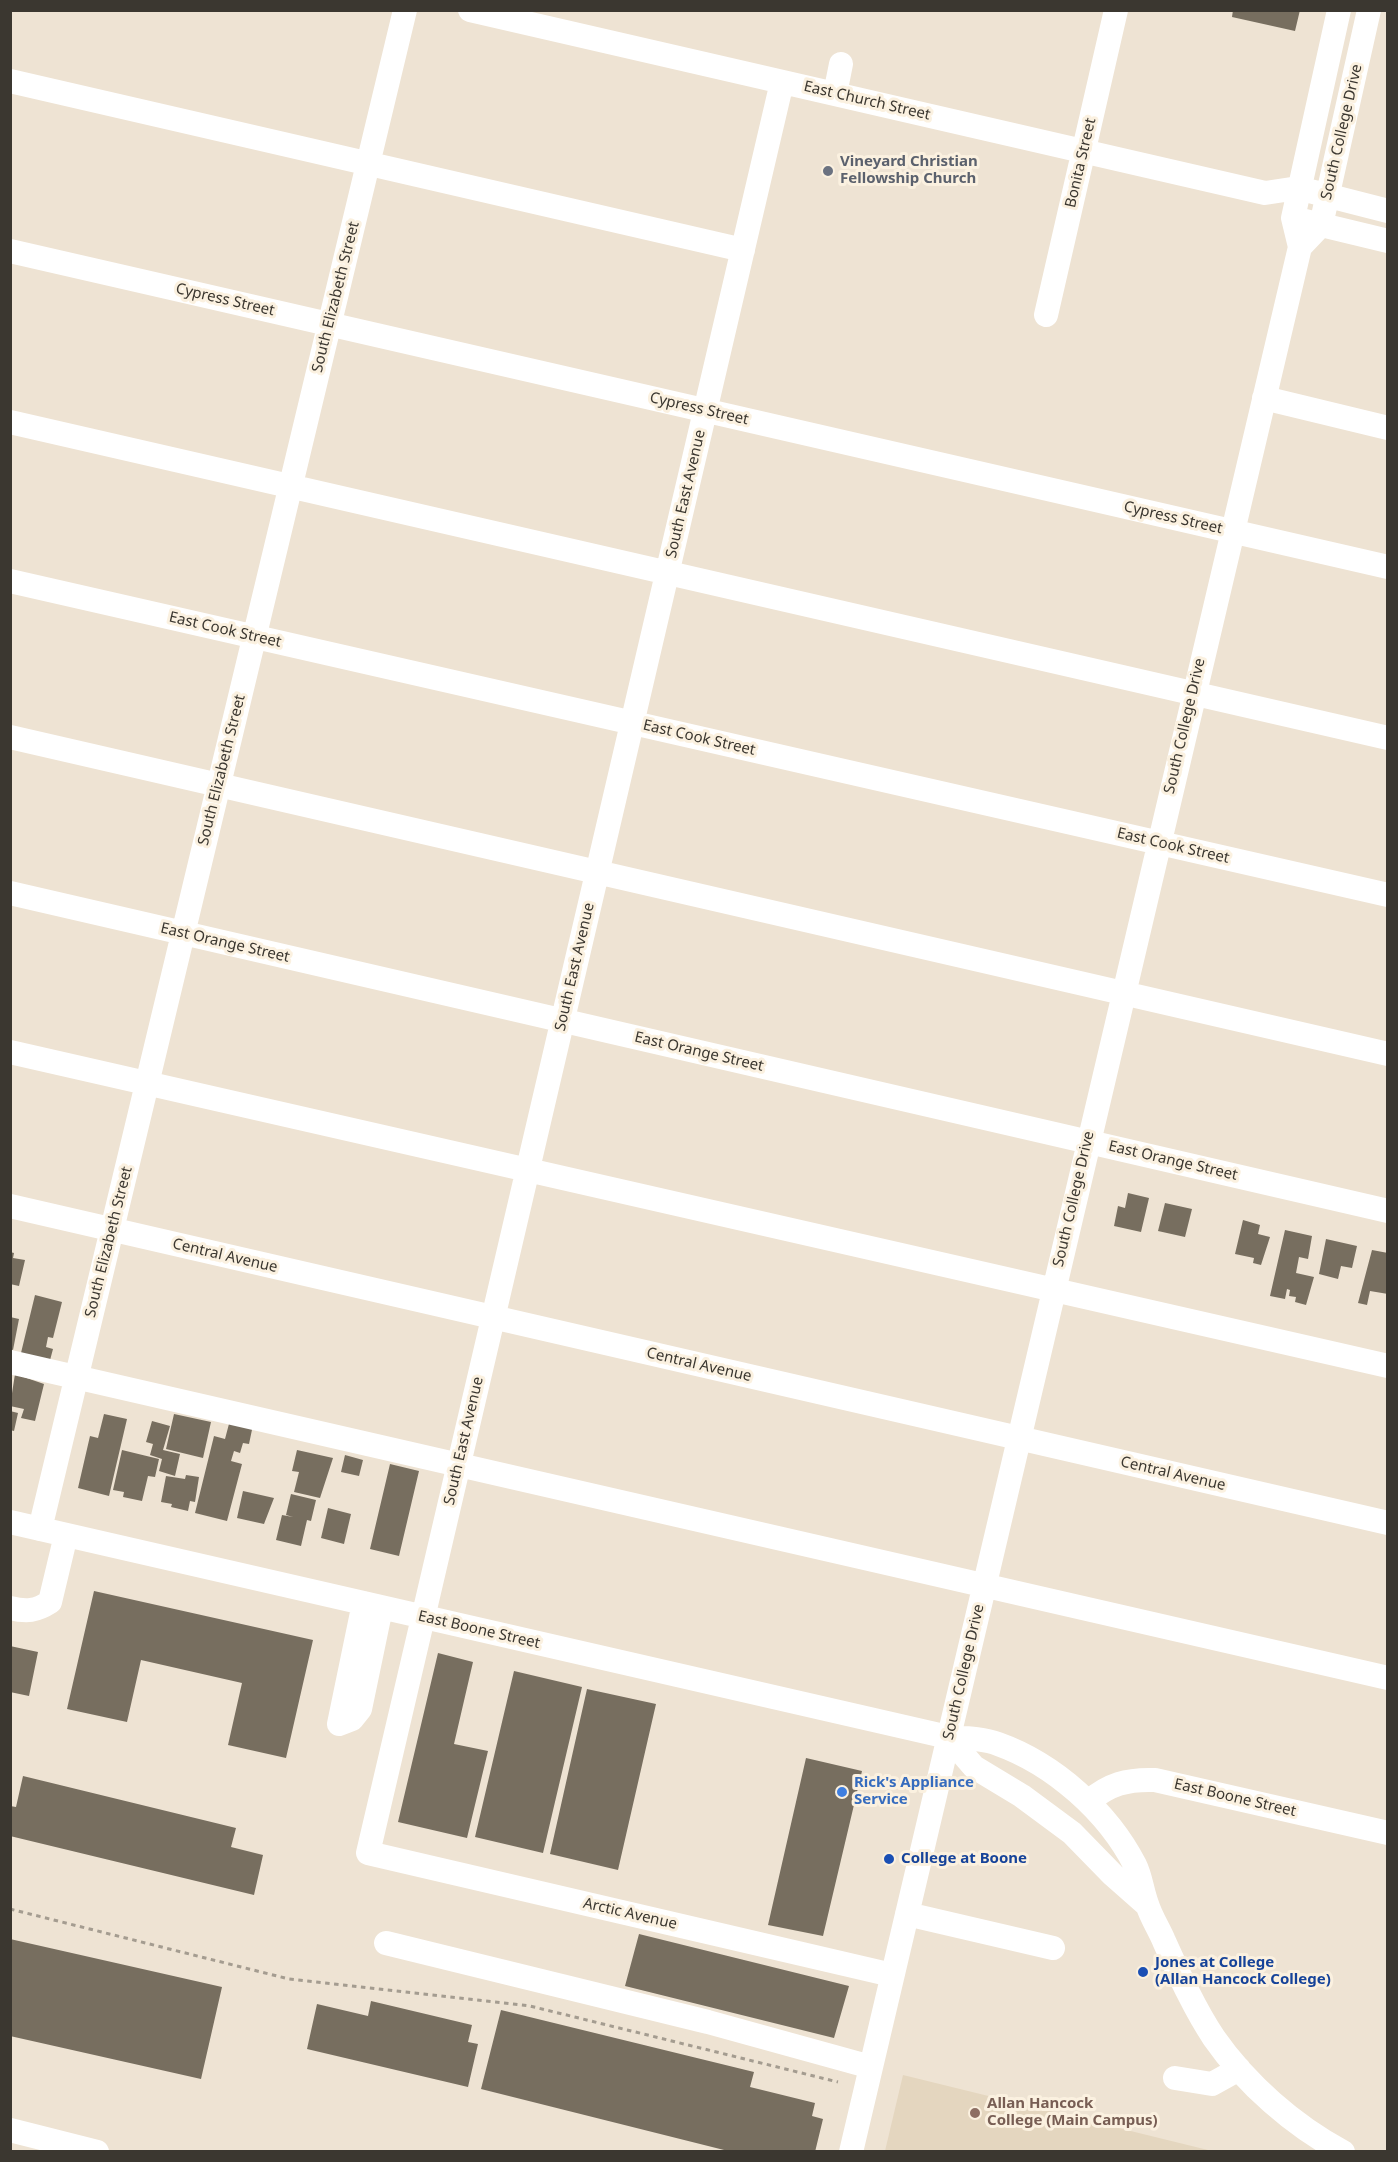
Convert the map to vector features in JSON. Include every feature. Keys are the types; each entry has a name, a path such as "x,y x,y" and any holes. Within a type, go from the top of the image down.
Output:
{"street":[{"name":"South Elizabeth Street","path":"40,1529 405,10"},
{"name":"East Church Street","path":"470,10 1264,193"},
{"name":"Bonita Street","path":"1046,315 1116,10"},
{"name":"South College Drive","path":"851,2151 1231,531 1300,247 1293,218 1298,188 1340,10"},
{"name":"South College Drive","path":"1321,225 1369,10"},
{"path":"835,94 841,64"},
{"path":"10,81 743,250"},
{"name":"South East Avenue","path":"368,1853 782,82"},
{"path":"1264,193 1298,188 1388,211"},
{"path":"1264,193 1293,218 1388,241"},
{"path":"1300,247 1321,225"},
{"name":"Cypress Street","path":"10,251 1388,567"},
{"path":"1264,398 1388,428"},
{"path":"10,422 1388,738"},
{"name":"East Cook Street","path":"10,581 1388,895"},
{"path":"10,737 1388,1054"},
{"name":"East Orange Street","path":"10,893 1388,1210"},
{"path":"10,1052 1388,1366"},
{"name":"Central Avenue","path":"10,1206 1388,1523"},
{"path":"10,1362 1388,1677"},
{"name":"East Boone Street","path":"11,1525 40,1529 948,1737 976,1738 1006,1748 1041,1766 1088,1802 1123,1843 1137,1867 1147,1905"},
{"path":"10,1608 26,1611 39,1610 50,1602 66,1535"},
{"path":"357,1682 373,1605"},
{"path":"948,1737 974,1767 1022,1796 1072,1833 1113,1875 1147,1905 1197,2009 1214,2038 1239,2069 1299,2124 1343,2151"},
{"name":"East Boone Street","path":"1088,1802 1110,1786 1125,1781 1155,1780 1388,1833"},
{"name":"Arctic Avenue","path":"368,1853 892,1975"},
{"path":"907,1914 1053,1948"},
{"path":"386,1943 708,2022 871,2067"},
{"path":"1175,2078 1212,2084 1239,2069"},
{"path":"10,2130 97,2151"}],"path":[{"path":"10,1909 288,1979 530,2006 838,2082"}],"shaded area":[{"name":"Allan Hancock College (Main Campus)","path":"903,2075 1212,2151 885,2151"}],"building":[{"path":"1233,10 1300,10 1295,31 1232,17"},
{"path":"1128,1193 1149,1198 1141,1232 1114,1226 1118,1206 1125,1208"},
{"path":"1165,1203 1192,1209 1185,1237 1158,1231"},
{"path":"1243,1220 1260,1225 1258,1234 1270,1237 1261,1265 1253,1263 1254,1258 1235,1254"},
{"path":"1285,1230 1312,1236 1308,1259 1299,1257 1296,1273 1314,1277 1306,1305 1295,1302 1296,1297 1289,1296 1290,1290 1287,1289 1285,1299 1270,1296"},
{"path":"1326,1239 1357,1246 1352,1268 1341,1266 1338,1279 1319,1274"},
{"path":"1372,1250 1388,1253 1388,1294 1370,1291 1367,1305 1358,1303"},
{"path":"10,1252 14,1253 13,1258 25,1260 19,1286 10,1284"},
{"path":"35,1295 62,1302 53,1338 48,1337 46,1347 53,1349 49,1364 20,1357"},
{"path":"10,1317 19,1319 13,1350 10,1349"},
{"path":"15,1374 44,1384 35,1421 21,1418 24,1409 10,1406"},
{"path":"10,1411 18,1413 14,1431 10,1430"},
{"path":"104,1414 127,1419 109,1496 78,1488 90,1436 98,1438"},
{"path":"174,1414 211,1422 203,1458 166,1449"},
{"path":"230,1420 253,1425 249,1444 243,1443 240,1453 234,1451 231,1461 242,1464 227,1521 195,1513 214,1436 225,1439"},
{"path":"152,1421 170,1426 163,1450 180,1454 175,1476 159,1471 162,1459 150,1455 153,1444 146,1442"},
{"path":"122,1450 159,1459 155,1477 148,1476 142,1501 123,1497 124,1492 113,1490"},
{"path":"297,1450 333,1458 320,1498 294,1492 299,1472 292,1471"},
{"path":"345,1455 363,1460 359,1476 341,1472"},
{"path":"390,1464 419,1471 399,1556 370,1549"},
{"path":"186,1475 199,1477 195,1502 190,1501 188,1511 161,1502 166,1476 185,1479"},
{"path":"243,1491 274,1498 264,1524 237,1518"},
{"path":"291,1494 316,1500 311,1521 307,1520 301,1546 276,1540 282,1515 293,1517 286,1515"},
{"path":"328,1508 351,1514 344,1544 321,1538"},
{"path":"94,1591 313,1640 286,1758 228,1745 242,1683 141,1660 127,1722 67,1709"},
{"path":"10,1646 38,1652 29,1696 10,1692"},
{"path":"438,1653 473,1662 454,1744 488,1751 467,1838 398,1822"},
{"path":"514,1671 582,1687 543,1853 475,1837"},
{"path":"587,1689 656,1704 618,1870 550,1854"},
{"path":"806,1758 862,1771 823,1936 768,1925"},
{"path":"23,1776 236,1828 231,1847 263,1855 254,1895 10,1836 10,1806 16,1807"},
{"path":"639,1934 849,1986 834,2038 625,1986"},
{"path":"10,1939 222,1987 201,2079 10,2036"},
{"path":"371,2001 472,2025 468,2042 478,2044 468,2087 307,2049 317,2004 368,2016"},
{"path":"501,2010 754,2072 750,2087 815,2103 812,2116 823,2119 815,2152 732,2152 481,2089"}],"place":[{"name":"Vineyard Christian Fellowship Church","path":"828,171"},
{"name":"Rick's Appliance Service","path":"842,1792"},
{"name":"College at Boone","path":"889,1859"},
{"name":"Jones at College (Allan Hancock College)","path":"1143,1972"},
{"name":"Allan Hancock College (Main Campus)","path":"975,2113"}]}
